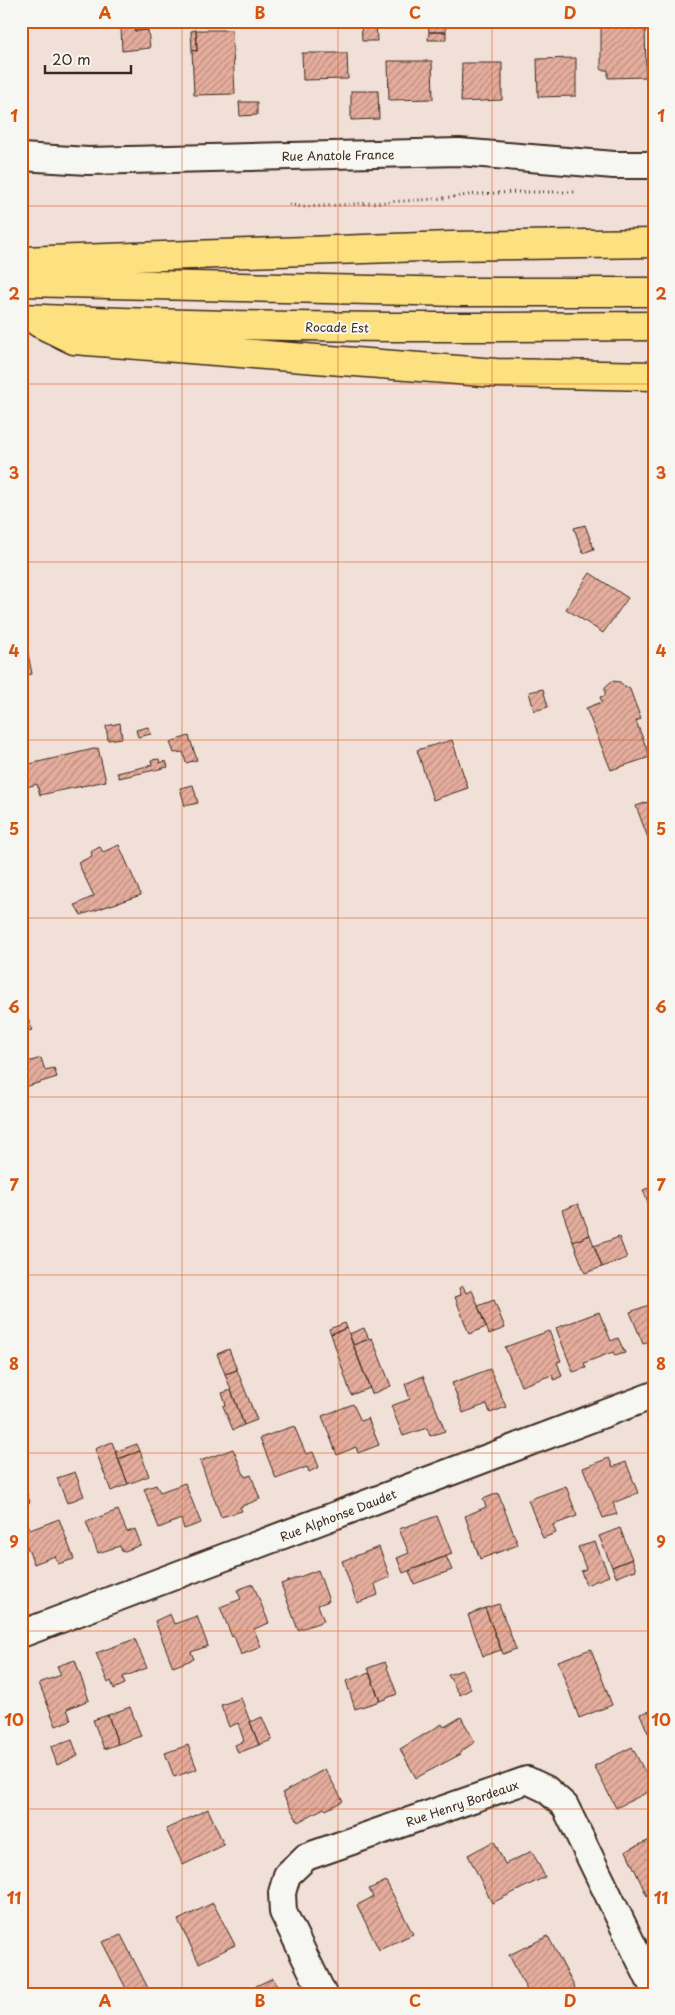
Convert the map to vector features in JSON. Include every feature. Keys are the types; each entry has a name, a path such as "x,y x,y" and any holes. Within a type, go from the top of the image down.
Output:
{"highway":[{"path":"21,262 451,246 654,244"},
{"path":"21,282 461,292 654,292"},
{"path":"26,318 74,340 496,374 654,376"},
{"name":"Rocade Est","path":"26,318 267,326 465,328 654,326"}],"street":[{"name":"Rue Anatole France","path":"21,157 88,161 458,152 614,166 654,165"},
{"name":"Rue Alphonse Daudet","path":"21,1634 654,1396"},
{"name":"Rue Henry Bordeaux","path":"323,1994 284,1912 282,1893 287,1876 306,1857 527,1780 546,1789 565,1806 654,1989"}],"path":[{"path":"289,204 302,207 436,199 507,192 582,192"}],"building":[{"path":"361,21 376,21 377,41 362,41"},
{"path":"428,21 446,21 446,32 429,32"},
{"path":"446,21 466,21 466,25 446,25"},
{"path":"559,21 586,21 587,26 559,27"},
{"path":"601,21 645,21 646,77 608,78 608,70 601,70"},
{"path":"148,25 148,30 135,31 135,26"},
{"path":"135,26 135,31 148,30 150,48 122,51 121,27"},
{"path":"196,30 197,51 192,50 191,31"},
{"path":"196,30 232,30 235,94 194,95 192,50 197,51"},
{"path":"429,32 446,32 446,40 428,40"},
{"path":"302,53 347,53 348,79 303,80"},
{"path":"576,58 576,96 538,97 537,59"},
{"path":"388,61 432,61 433,99 389,100"},
{"path":"462,63 502,63 502,100 461,102"},
{"path":"351,91 378,91 379,119 351,120"},
{"path":"239,102 257,102 257,115 240,116"},
{"path":"585,525 594,549 583,553 574,528"},
{"path":"590,573 628,598 603,633 566,609"},
{"path":"25,638 32,674 21,676 21,639"},
{"path":"612,681 620,682 626,688 629,687 641,719 636,721 650,757 611,770 586,708 602,702 600,697 605,696 605,687"},
{"path":"543,689 548,707 534,711 529,692"},
{"path":"120,723 122,738 108,740 106,726"},
{"path":"148,727 151,734 138,737 136,730"},
{"path":"189,736 197,760 186,763 183,752 174,753 170,742"},
{"path":"452,740 468,788 433,800 417,750"},
{"path":"98,748 106,781 40,795 37,784 27,787 21,777 21,766"},
{"path":"159,759 160,763 166,761 168,767 119,778 117,773 152,765 151,760"},
{"path":"193,785 198,803 185,806 180,788"},
{"path":"654,800 654,854 636,806"},
{"path":"119,845 141,895 81,915 75,905 94,896 78,863 92,856 91,851 100,847 103,852"},
{"path":"21,996 32,1030 21,1033"},
{"path":"41,1058 45,1070 54,1068 57,1077 25,1087 21,1076 21,1064"},
{"path":"654,1186 654,1211 652,1212 643,1190"},
{"path":"578,1204 590,1235 573,1242 562,1210"},
{"path":"590,1235 602,1267 585,1273 573,1242"},
{"path":"619,1237 627,1258 602,1267 594,1246"},
{"path":"463,1286 466,1293 472,1290 486,1327 469,1334 455,1297 461,1295 459,1288"},
{"path":"494,1300 505,1328 489,1334 478,1306"},
{"path":"654,1303 654,1340 643,1344 630,1312"},
{"path":"599,1312 611,1341 618,1338 625,1353 615,1356 613,1352 584,1363 586,1368 573,1372 556,1328"},
{"path":"345,1323 347,1328 331,1334 329,1329"},
{"path":"347,1328 370,1388 351,1395 331,1334"},
{"path":"364,1328 369,1339 353,1345 349,1334"},
{"path":"549,1331 561,1361 557,1362 562,1376 554,1380 552,1375 521,1386 505,1347"},
{"path":"372,1338 391,1386 372,1394 353,1345"},
{"path":"229,1349 237,1370 225,1374 217,1354"},
{"path":"490,1369 506,1407 490,1413 487,1404 463,1413 452,1383"},
{"path":"237,1370 257,1420 244,1425 225,1374"},
{"path":"423,1376 445,1431 430,1436 427,1428 403,1436 391,1406 410,1399 405,1384"},
{"path":"231,1390 244,1425 233,1430 223,1406 226,1405 222,1393"},
{"path":"353,1404 361,1421 368,1418 379,1445 358,1453 356,1447 337,1455 322,1416"},
{"path":"294,1426 306,1454 313,1452 319,1467 309,1472 307,1467 276,1479 260,1438"},
{"path":"112,1442 128,1484 111,1491 95,1449"},
{"path":"137,1444 140,1451 118,1459 115,1452"},
{"path":"233,1449 245,1477 251,1475 260,1499 240,1507 242,1511 221,1517 200,1461"},
{"path":"140,1451 149,1476 128,1484 118,1459"},
{"path":"609,1458 613,1467 626,1462 638,1493 613,1503 617,1514 603,1518 583,1468"},
{"path":"75,1472 84,1496 67,1503 57,1478"},
{"path":"185,1483 201,1523 184,1529 181,1519 159,1528 144,1489 156,1485 160,1492"},
{"path":"24,1486 30,1502 21,1506 21,1487"},
{"path":"566,1486 577,1516 553,1525 556,1533 543,1538 528,1500"},
{"path":"498,1493 518,1545 480,1559 465,1516 486,1507 483,1499"},
{"path":"118,1510 127,1532 135,1529 141,1545 122,1552 120,1546 98,1553 86,1522"},
{"path":"437,1516 452,1554 403,1573 397,1558 409,1553 399,1529"},
{"path":"59,1519 74,1559 58,1564 55,1556 34,1564 21,1532 21,1522 26,1520 30,1530"},
{"path":"620,1528 632,1559 612,1567 599,1536"},
{"path":"595,1542 609,1576 586,1585 581,1571 586,1569 578,1547"},
{"path":"379,1547 390,1577 375,1584 378,1595 357,1603 342,1561"},
{"path":"446,1556 452,1570 414,1584 409,1571"},
{"path":"632,1559 636,1570 616,1577 612,1567"},
{"path":"318,1570 329,1601 318,1605 324,1621 298,1630 281,1584"},
{"path":"253,1584 269,1623 254,1629 261,1647 241,1655 220,1607 241,1599 237,1590"},
{"path":"499,1604 516,1649 503,1654 485,1608"},
{"path":"485,1608 501,1650 483,1656 468,1615"},
{"path":"170,1614 174,1624 197,1616 208,1646 191,1652 194,1659 173,1667 155,1621"},
{"path":"135,1639 147,1668 123,1677 125,1684 114,1689 111,1681 108,1683 96,1653"},
{"path":"591,1649 612,1705 579,1718 558,1661"},
{"path":"75,1660 89,1700 67,1709 71,1720 56,1726 39,1683 61,1675 57,1666"},
{"path":"385,1662 397,1694 380,1701 368,1668"},
{"path":"462,1670 471,1689 460,1695 448,1675"},
{"path":"369,1673 380,1701 355,1709 346,1681"},
{"path":"241,1698 259,1745 238,1753 235,1745 244,1741 238,1723 229,1727 221,1705"},
{"path":"21,1703 28,1722 21,1724"},
{"path":"130,1707 141,1736 118,1744 108,1715"},
{"path":"654,1710 654,1731 648,1733 640,1714"},
{"path":"108,1715 118,1744 104,1749 93,1720"},
{"path":"262,1717 272,1740 259,1745 250,1722"},
{"path":"461,1717 475,1742 460,1752 461,1754 416,1778 400,1749 442,1724 444,1727"},
{"path":"72,1740 78,1756 57,1765 51,1747"},
{"path":"188,1745 197,1769 174,1777 165,1753"},
{"path":"632,1747 654,1789 616,1808 594,1766"},
{"path":"325,1769 343,1801 326,1810 324,1808 298,1822 282,1793"},
{"path":"208,1809 224,1845 183,1865 166,1829"},
{"path":"654,1838 654,1893 647,1896 626,1851"},
{"path":"494,1841 505,1864 532,1851 545,1877 492,1903 468,1855"},
{"path":"386,1881 413,1934 379,1950 357,1905 373,1897 369,1889"},
{"path":"213,1903 235,1945 199,1963 178,1920"},
{"path":"121,1935 150,1992 129,1994 102,1942"},
{"path":"548,1936 575,1988 563,1994 529,1994 509,1955"},
{"path":"273,1978 281,1994 239,1994"}]}
